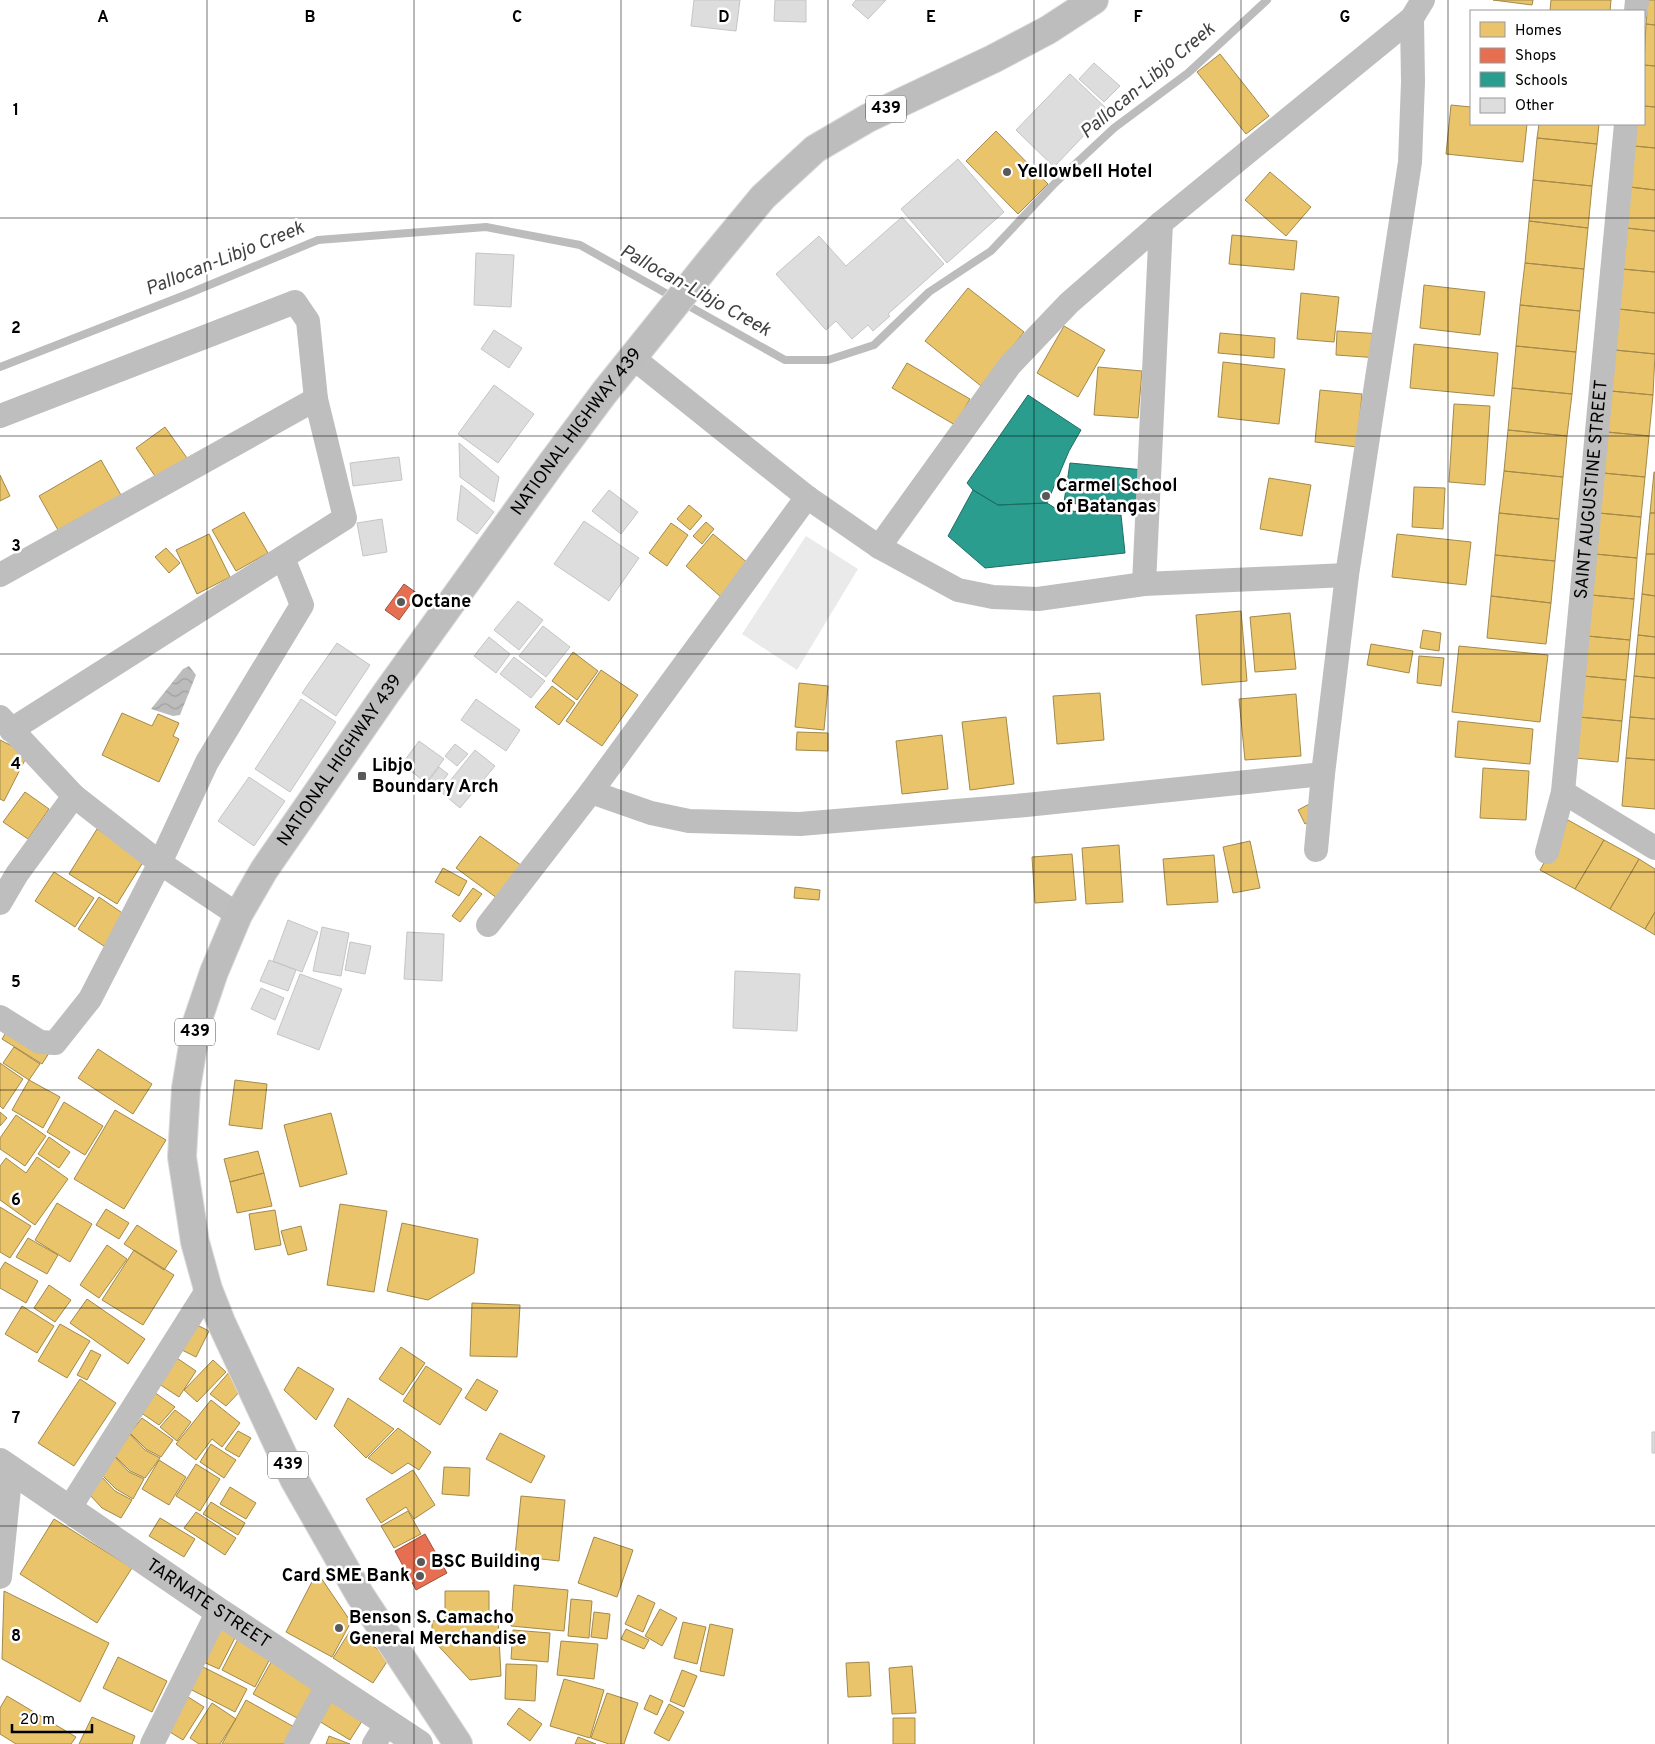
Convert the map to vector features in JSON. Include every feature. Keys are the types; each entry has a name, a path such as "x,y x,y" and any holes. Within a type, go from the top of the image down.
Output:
{"main road":[{"name":"NATIONAL HIGHWAY 439","path":"458,1744 360,1595 294,1478 221,1322 208,1289 195,1242 182,1157 186,1088 197,1022 214,972 238,915 264,870 387,692 551,464 632,357 763,197 815,150 868,118 993,59 1048,30 1094,0"}],"street":[{"path":"879,547 1010,365 1069,303 1160,223 1418,9"},
{"path":"1316,850 1323,774 1347,575 1410,162 1418,9"},
{"name":"SAINT AUGUSTINE STREET","path":"1547,852 1562,792 1626,125"},
{"path":"1144,584 1160,223"},
{"path":"0,416 295,302 308,321 316,399 345,518 283,558 5,723 74,796 160,862 238,915"},
{"path":"632,357 807,497 879,547 958,590 992,597 1038,599 1144,584 1347,575"},
{"path":"0,575 316,399"},
{"path":"488,925 591,792 807,497"},
{"path":"0,1016 40,1042 55,1043 90,1000 160,862 207,762 302,605 283,558"},
{"path":"591,792 651,813 690,821 800,824 1026,805 1323,774"},
{"path":"1562,792 1655,848"},
{"path":"0,903 8,868 74,796"},
{"path":"69,1509 208,1289"},
{"path":"0,1577 6,1466"},
{"name":"TARNATE STREET","path":"6,1466 328,1684 380,1734 419,1744"},
{"path":"152,1744 218,1610"},
{"path":"296,1744 328,1684"}],"shaded area":[{"path":"806,536 858,569 797,670 742,634"}],"water":[{"path":"189,666 196,675 180,715 173,716 151,709 183,669"}],"building: Homes":[{"path":"1493,0 1533,0 1532,5"},
{"path":"1551,0 1611,0 1610,10 1550,10"},
{"path":"1648,0 1655,0 1655,25 1646,24"},
{"path":"1646,24 1655,25 1655,66 1645,65"},
{"path":"1220,54 1269,116 1246,134 1197,72"},
{"path":"1645,65 1655,66 1655,107 1645,106"},
{"path":"1451,105 1470,107 1470,125 1527,125 1523,162 1446,154"},
{"path":"1645,106 1655,107 1655,148 1634,146 1636,125 1645,125"},
{"path":"1539,125 1599,125 1597,144 1537,138"},
{"name":"Yellowbell Hotel","path":"996,131 1048,184 1018,214 966,161"},
{"path":"1537,138 1597,144 1592,186 1533,180"},
{"path":"1634,146 1655,148 1655,190 1630,187"},
{"path":"1270,172 1311,207 1286,236 1245,200"},
{"path":"1533,180 1592,186 1588,228 1529,221"},
{"path":"1630,187 1655,190 1655,231 1626,228"},
{"path":"1529,221 1588,228 1584,269 1525,263"},
{"path":"1626,228 1655,231 1655,272 1622,269"},
{"path":"1232,235 1297,241 1294,270 1229,264"},
{"path":"1525,263 1584,269 1580,311 1520,305"},
{"path":"1622,269 1655,272 1655,313 1619,309"},
{"path":"1424,285 1485,292 1480,335 1420,328"},
{"path":"968,288 1024,332 981,386 925,341"},
{"path":"1301,293 1339,297 1334,342 1297,339"},
{"path":"1520,305 1580,311 1576,352 1516,346"},
{"path":"1619,309 1655,313 1655,354 1615,350"},
{"path":"1064,326 1105,350 1078,397 1037,373"},
{"path":"1337,331 1381,334 1379,358 1336,355"},
{"path":"1220,333 1275,338 1274,358 1218,353"},
{"path":"1414,344 1498,353 1494,396 1410,388"},
{"path":"1516,346 1576,352 1572,394 1512,388"},
{"path":"1615,350 1655,354 1653,395 1611,391"},
{"path":"1223,362 1285,369 1279,424 1218,417"},
{"path":"907,363 970,399 955,425 892,388"},
{"path":"1098,367 1142,371 1138,418 1094,415"},
{"path":"1512,388 1572,394 1567,436 1508,430"},
{"path":"1320,390 1362,394 1357,447 1315,442"},
{"path":"1611,391 1653,395 1649,436 1607,432"},
{"path":"1454,404 1490,406 1485,485 1449,482"},
{"path":"165,427 187,458 157,479 136,448"},
{"path":"1508,430 1567,436 1563,477 1504,471"},
{"path":"1607,432 1649,436 1645,477 1603,473"},
{"path":"101,460 121,495 58,530 39,496"},
{"path":"1504,471 1563,477 1559,519 1499,513"},
{"path":"1654,472 1655,513 1650,513"},
{"path":"1603,473 1645,477 1641,517 1599,513"},
{"path":"0,475 10,496 0,501"},
{"path":"1269,478 1311,485 1302,536 1260,529"},
{"path":"1414,487 1445,488 1443,529 1412,527"},
{"path":"689,505 702,516 690,530 677,519"},
{"path":"244,512 268,553 236,571 212,530"},
{"path":"1499,513 1559,519 1555,561 1495,555"},
{"path":"1599,513 1641,517 1637,558 1595,554"},
{"path":"1650,513 1655,513 1655,554 1646,554"},
{"path":"706,522 714,529 702,544 693,536"},
{"path":"671,523 688,535 667,566 649,553"},
{"path":"209,534 230,577 197,594 176,550"},
{"path":"713,534 749,564 721,597 686,566"},
{"path":"1397,534 1471,542 1466,585 1392,577"},
{"path":"166,548 180,563 169,573 155,557"},
{"path":"1595,554 1637,558 1634,599 1591,595"},
{"path":"1646,554 1655,554 1655,596 1642,594"},
{"path":"1495,555 1555,561 1551,603 1491,596"},
{"path":"1642,594 1655,596 1655,637 1638,635"},
{"path":"1591,595 1634,599 1630,640 1587,636"},
{"path":"1491,596 1551,603 1546,644 1487,638"},
{"path":"1241,611 1247,681 1202,685 1196,615"},
{"path":"1290,613 1296,669 1255,672 1250,617"},
{"path":"1423,630 1441,633 1439,651 1420,648"},
{"path":"1638,635 1655,637 1655,678 1634,676"},
{"path":"1587,636 1630,640 1626,680 1583,676"},
{"path":"1371,644 1413,651 1409,673 1367,665"},
{"path":"1459,646 1548,655 1540,722 1452,712"},
{"path":"573,652 598,671 577,700 552,681"},
{"path":"1419,656 1444,658 1441,686 1417,683"},
{"path":"601,670 638,695 602,746 566,721"},
{"path":"1583,676 1626,680 1622,721 1579,717"},
{"path":"1634,676 1655,678 1655,719 1630,717"},
{"path":"799,683 828,686 824,730 795,727"},
{"path":"552,686 575,703 559,725 535,707"},
{"path":"1100,693 1104,740 1057,744 1053,696"},
{"path":"1296,694 1301,756 1245,760 1239,699"},
{"path":"122,713 152,726 158,714 179,723 173,736 179,739 159,782 102,755"},
{"path":"1006,717 1014,784 970,790 962,722"},
{"path":"1579,717 1622,721 1618,762 1575,758"},
{"path":"1630,717 1655,719 1655,760 1626,758"},
{"path":"1458,721 1533,729 1530,764 1455,757"},
{"path":"797,732 828,733 828,751 796,750"},
{"path":"942,735 948,789 902,794 896,741"},
{"path":"0,740 28,754 4,801 0,799"},
{"path":"1626,758 1655,760 1655,809 1622,806"},
{"path":"1483,768 1529,771 1526,820 1480,818"},
{"path":"25,792 49,809 28,839 3,822"},
{"path":"1317,800 1324,815 1305,824 1298,810"},
{"path":"1568,820 1604,840 1575,889 1540,870"},
{"path":"97,829 145,859 117,904 69,874"},
{"path":"480,836 525,868 501,901 456,868"},
{"path":"1604,840 1639,859 1610,909 1575,889"},
{"path":"1250,841 1260,888 1233,893 1223,847"},
{"path":"1119,845 1123,902 1086,904 1082,848"},
{"path":"1072,854 1076,900 1035,903 1032,857"},
{"path":"1214,855 1218,902 1167,905 1163,859"},
{"path":"1639,859 1655,869 1655,912 1645,929 1610,909"},
{"path":"443,868 467,881 459,896 435,882"},
{"path":"54,872 94,898 75,927 35,901"},
{"path":"795,887 820,890 819,900 794,898"},
{"path":"473,888 482,894 460,922 452,916"},
{"path":"99,897 134,921 113,952 78,929"},
{"path":"1655,912 1655,935 1645,929"},
{"path":"10,1026 51,1050 42,1064 2,1039"},
{"path":"14,1047 40,1064 29,1080 3,1063"},
{"path":"98,1049 152,1084 133,1114 78,1078"},
{"path":"0,1063 23,1079 3,1109 0,1106"},
{"path":"29,1080 60,1097 43,1128 12,1110"},
{"path":"235,1080 267,1084 262,1129 229,1125"},
{"path":"64,1102 103,1126 85,1155 47,1132"},
{"path":"115,1110 166,1140 124,1209 74,1179"},
{"path":"0,1112 7,1118 0,1126"},
{"path":"331,1113 347,1174 300,1187 284,1125"},
{"path":"16,1115 46,1136 25,1166 0,1149 0,1138"},
{"path":"49,1137 70,1152 59,1168 38,1154"},
{"path":"258,1151 264,1173 230,1182 224,1159"},
{"path":"37,1157 68,1179 35,1225 0,1200 0,1166 6,1158 26,1173"},
{"path":"264,1173 272,1206 237,1213 230,1182"},
{"path":"57,1203 92,1224 70,1262 35,1240"},
{"path":"340,1204 387,1211 374,1292 327,1285"},
{"path":"0,1207 31,1226 10,1258 0,1252"},
{"path":"106,1209 129,1223 119,1239 96,1225"},
{"path":"275,1210 281,1245 255,1250 249,1214"},
{"path":"402,1223 478,1239 474,1273 428,1300 387,1291"},
{"path":"137,1225 177,1251 164,1270 124,1244"},
{"path":"301,1226 307,1250 288,1255 281,1231"},
{"path":"28,1238 58,1255 47,1274 16,1257"},
{"path":"107,1245 127,1259 99,1298 80,1285"},
{"path":"134,1250 174,1275 143,1325 102,1300"},
{"path":"5,1262 38,1281 26,1303 0,1288 0,1270"},
{"path":"49,1285 71,1300 55,1322 34,1308"},
{"path":"87,1299 145,1339 128,1364 70,1323"},
{"path":"472,1303 520,1305 517,1357 470,1356"},
{"path":"22,1306 54,1326 37,1353 5,1334"},
{"path":"60,1324 90,1341 67,1378 38,1361"},
{"path":"195,1324 209,1331 196,1357 182,1350"},
{"path":"401,1347 425,1363 403,1395 379,1379"},
{"path":"91,1350 101,1355 87,1380 77,1375"},
{"path":"171,1354 196,1371 179,1397 153,1380"},
{"path":"213,1360 226,1372 197,1402 184,1390"},
{"path":"426,1366 462,1389 440,1425 403,1401"},
{"path":"298,1367 334,1389 316,1420 284,1390"},
{"path":"231,1370 246,1385 226,1406 210,1394"},
{"path":"80,1379 116,1403 74,1466 38,1443"},
{"path":"477,1379 498,1391 486,1411 465,1398"},
{"path":"154,1392 175,1407 159,1425 137,1410"},
{"path":"348,1398 394,1429 366,1458 334,1426"},
{"path":"211,1400 240,1423 222,1447 212,1439 196,1460 176,1444"},
{"path":"175,1410 191,1422 177,1441 160,1427"},
{"path":"142,1418 173,1440 161,1457 146,1449 130,1433"},
{"path":"398,1428 431,1452 419,1470 408,1463 392,1474 368,1458"},
{"path":"238,1431 251,1438 239,1457 225,1449"},
{"path":"500,1433 545,1456 531,1483 486,1459"},
{"path":"130,1434 145,1450 160,1458 145,1478 130,1471 114,1455"},
{"path":"211,1444 236,1460 224,1478 200,1462"},
{"path":"114,1456 129,1472 144,1479 133,1499 116,1489 102,1475"},
{"path":"159,1460 186,1477 169,1505 142,1489"},
{"path":"196,1464 220,1479 200,1511 176,1496"},
{"path":"444,1467 470,1468 469,1496 442,1494"},
{"path":"413,1470 435,1505 414,1519 406,1507 381,1523 366,1499"},
{"path":"101,1476 115,1491 132,1500 121,1518 102,1508 88,1493"},
{"path":"230,1487 256,1503 246,1519 220,1504"},
{"path":"521,1496 565,1500 559,1561 515,1556"},
{"path":"211,1502 245,1523 238,1535 203,1514"},
{"path":"408,1511 421,1534 394,1548 381,1526"},
{"path":"196,1512 236,1538 225,1555 184,1528"},
{"path":"160,1518 195,1539 184,1557 149,1536"},
{"path":"54,1519 132,1568 97,1623 20,1574"},
{"path":"594,1537 633,1550 617,1597 578,1583"},
{"path":"317,1572 351,1622 332,1657 286,1632"},
{"path":"514,1585 568,1590 564,1631 511,1626"},
{"path":"4,1591 109,1643 80,1702 2,1659"},
{"path":"445,1591 489,1591 489,1616 445,1617"},
{"path":"638,1595 655,1603 643,1632 625,1624"},
{"path":"571,1599 592,1601 589,1638 568,1636"},
{"path":"660,1609 677,1618 662,1646 645,1636"},
{"path":"594,1612 610,1614 607,1639 591,1637"},
{"path":"498,1618 501,1676 470,1680 432,1639 432,1621"},
{"path":"683,1622 706,1627 697,1664 674,1658"},
{"path":"217,1624 237,1634 219,1669 199,1660"},
{"path":"710,1624 733,1629 724,1676 700,1671"},
{"path":"626,1629 649,1640 644,1649 621,1639"},
{"path":"513,1630 550,1633 548,1662 511,1659"},
{"path":"350,1631 390,1657 373,1683 333,1658"},
{"path":"239,1637 272,1655 255,1687 222,1670"},
{"path":"561,1641 598,1644 594,1679 557,1675"},
{"path":"118,1657 167,1681 152,1712 103,1688"},
{"path":"274,1657 318,1681 297,1718 253,1694"},
{"path":"869,1662 871,1696 848,1697 846,1663"},
{"path":"197,1664 247,1689 235,1712 186,1687"},
{"path":"506,1664 537,1665 535,1701 505,1699"},
{"path":"912,1666 916,1713 892,1714 889,1668"},
{"path":"682,1670 697,1676 684,1707 670,1701"},
{"path":"564,1679 604,1690 590,1738 550,1726"},
{"path":"607,1693 638,1703 624,1744 609,1744 591,1738"},
{"path":"185,1695 204,1707 183,1740 165,1729"},
{"path":"650,1695 663,1701 657,1715 644,1709"},
{"path":"7,1696 76,1737 71,1744 16,1744 0,1734 0,1708"},
{"path":"328,1696 364,1718 350,1740 314,1718"},
{"path":"246,1700 296,1728 287,1744 222,1744"},
{"path":"212,1703 236,1719 220,1744 199,1744 190,1738"},
{"path":"669,1704 684,1712 669,1741 654,1733"},
{"path":"519,1708 542,1724 530,1741 507,1724"},
{"path":"92,1717 135,1736 132,1744 79,1744"},
{"path":"893,1718 915,1718 915,1744 893,1744"},
{"path":"329,1736 350,1744 326,1744"},
{"path":"578,1737 596,1744 575,1744"}],"building: Shops":[{"name":"Octane","path":"404,584 418,594 399,620 385,610"},
{"name":"BSC Building","path":"425,1534 447,1573 416,1590 395,1551"}],"building: Schools":[{"path":"1028,395 1081,430 1069,451 1047,503 998,505 973,490 967,483"},
{"path":"1070,463 1144,470 1142,508 1125,511 1064,502"},
{"path":"973,490 998,505 1047,503 1058,510 1121,515 1125,553 985,568 948,536"}],"building: Other":[{"path":"694,0 740,0 736,31 691,26"},
{"path":"775,0 806,0 806,22 774,21"},
{"path":"856,0 886,0 868,19 852,5"},
{"path":"1094,63 1120,86 1104,102 1079,79"},
{"path":"1070,74 1108,110 1054,167 1016,130"},
{"path":"958,159 1004,212 947,263 901,209"},
{"path":"902,217 944,264 888,314 890,316 873,331 868,325 852,339 836,321 826,330 776,274 819,236 846,266"},
{"path":"476,253 514,255 511,307 474,305"},
{"path":"494,330 522,348 509,368 481,349"},
{"path":"494,385 534,414 498,463 458,434"},
{"path":"459,443 499,477 494,502 460,477"},
{"path":"399,457 402,480 353,486 350,463"},
{"path":"461,485 494,512 477,534 457,520"},
{"path":"609,490 638,512 621,534 592,511"},
{"path":"382,519 387,552 363,556 357,523"},
{"path":"584,521 639,558 609,601 554,564"},
{"path":"518,601 543,620 519,650 494,630"},
{"path":"543,626 570,647 546,677 519,656"},
{"path":"489,637 510,654 496,673 474,656"},
{"path":"337,643 370,665 336,716 302,693"},
{"path":"514,657 545,681 531,698 500,674"},
{"path":"301,699 336,722 290,792 255,769"},
{"path":"476,699 520,730 506,751 461,720"},
{"path":"419,741 444,759 426,783 402,764"},
{"path":"455,744 468,754 457,766 445,756"},
{"path":"475,750 495,766 460,808 441,792"},
{"path":"439,767 448,774 436,790 427,783"},
{"path":"249,777 285,801 254,846 218,821"},
{"path":"288,920 318,932 302,972 273,961"},
{"path":"322,927 349,933 341,976 313,971"},
{"path":"407,932 444,934 442,981 404,979"},
{"path":"350,942 371,946 365,974 345,970"},
{"path":"269,960 296,970 288,991 260,981"},
{"path":"735,971 800,974 797,1031 733,1028"},
{"path":"300,974 342,989 319,1050 277,1034"},
{"path":"261,988 284,998 275,1020 251,1009"},
{"path":"1652,1432 1655,1432 1655,1453 1652,1453"}],"waterway":[{"name":"Pallocan-Libjo Creek","path":"0,367 190,293 318,240 486,227 580,245 785,360 828,360 874,345 929,292 991,251 1055,183 1114,128 1188,73 1267,0"}],"place":[{"name":"Yellowbell Hotel","path":"1007,172"},
{"name":"Carmel School of Batangas","path":"1046,496"},
{"name":"Octane","path":"401,602"},
{"name":"Libjo Boundary Arch","path":"362,776"},
{"name":"BSC Building","path":"421,1562"},
{"name":"Card SME Bank","path":"420,1576"},
{"name":"Benson S. Camacho General Merchandise","path":"339,1628"}]}
